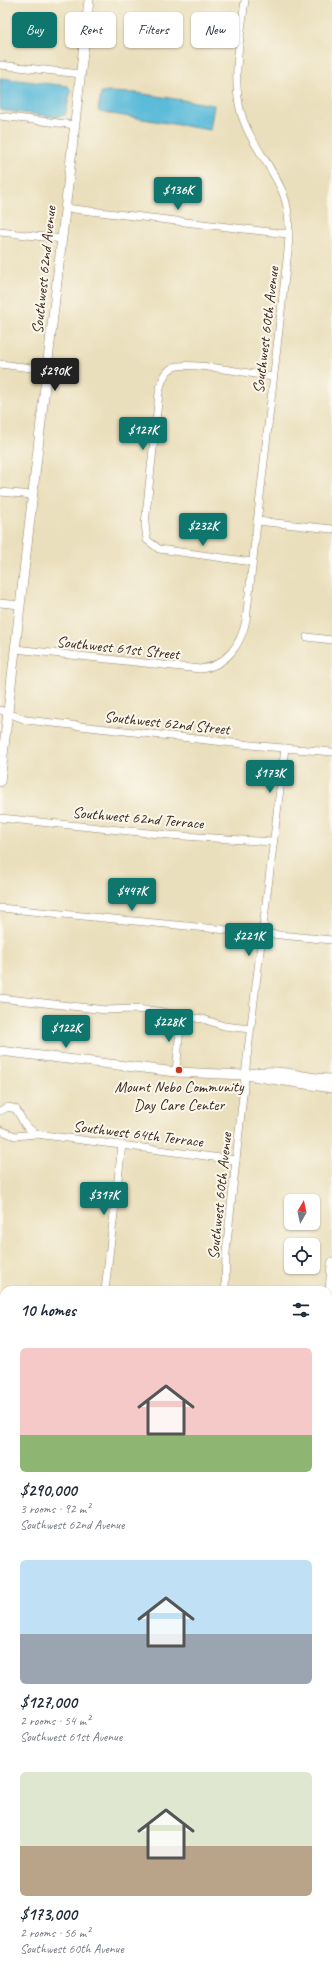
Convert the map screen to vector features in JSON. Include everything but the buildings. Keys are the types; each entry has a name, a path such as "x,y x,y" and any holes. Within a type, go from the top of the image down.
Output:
{"street":[{"name":"Southwest 62nd Avenue","path":"0,782 4,712 15,649 89,0"},
{"name":"Southwest 60th Avenue","path":"217,664 232,652 242,636 246,620 286,268 288,234 288,210 283,193 252,140 239,104 237,87 238,67 245,0"},
{"path":"0,65 81,74"},
{"path":"0,116 75,125"},
{"path":"66,208 288,234"},
{"path":"0,232 62,239"},
{"path":"0,364 47,370"},
{"path":"252,562 163,551 147,540 145,513 159,392 163,379 171,369 179,366 190,365 273,377"},
{"path":"0,492 33,495"},
{"path":"257,520 332,529"},
{"path":"0,603 20,605"},
{"path":"308,637 332,640"},
{"name":"Southwest 61st Street","path":"15,649 187,668 205,668 217,664"},
{"name":"Southwest 62nd Street","path":"4,712 26,720 332,752"},
{"name":"Southwest 60th Avenue","path":"225,1286 226,1252 250,1030 285,748"},
{"name":"Southwest 62nd Terrace","path":"0,818 170,835 273,842"},
{"path":"0,908 332,940"},
{"path":"0,998 101,1009 158,1011 181,1017 203,1019 224,1026 250,1030"},
{"path":"176,1072 181,1017"},
{"path":"0,1051 176,1072 245,1075 332,1088"},
{"path":"245,1075 272,1071 332,1079"},
{"path":"0,1111 8,1107 16,1109 25,1125 36,1134"},
{"name":"Southwest 64th Terrace","path":"0,1130 15,1136 36,1134 236,1160"},
{"path":"105,1286 122,1145"},
{"path":"330,1286 332,1264"}],"water":[{"path":"0,78 68,86 71,91 65,115 55,117 0,110"},
{"path":"101,93 137,93 214,105 210,130 100,112 98,111"}],"place":[{"name":"Mount Nebo Community Day Care Center","path":"179,1070"}]}
